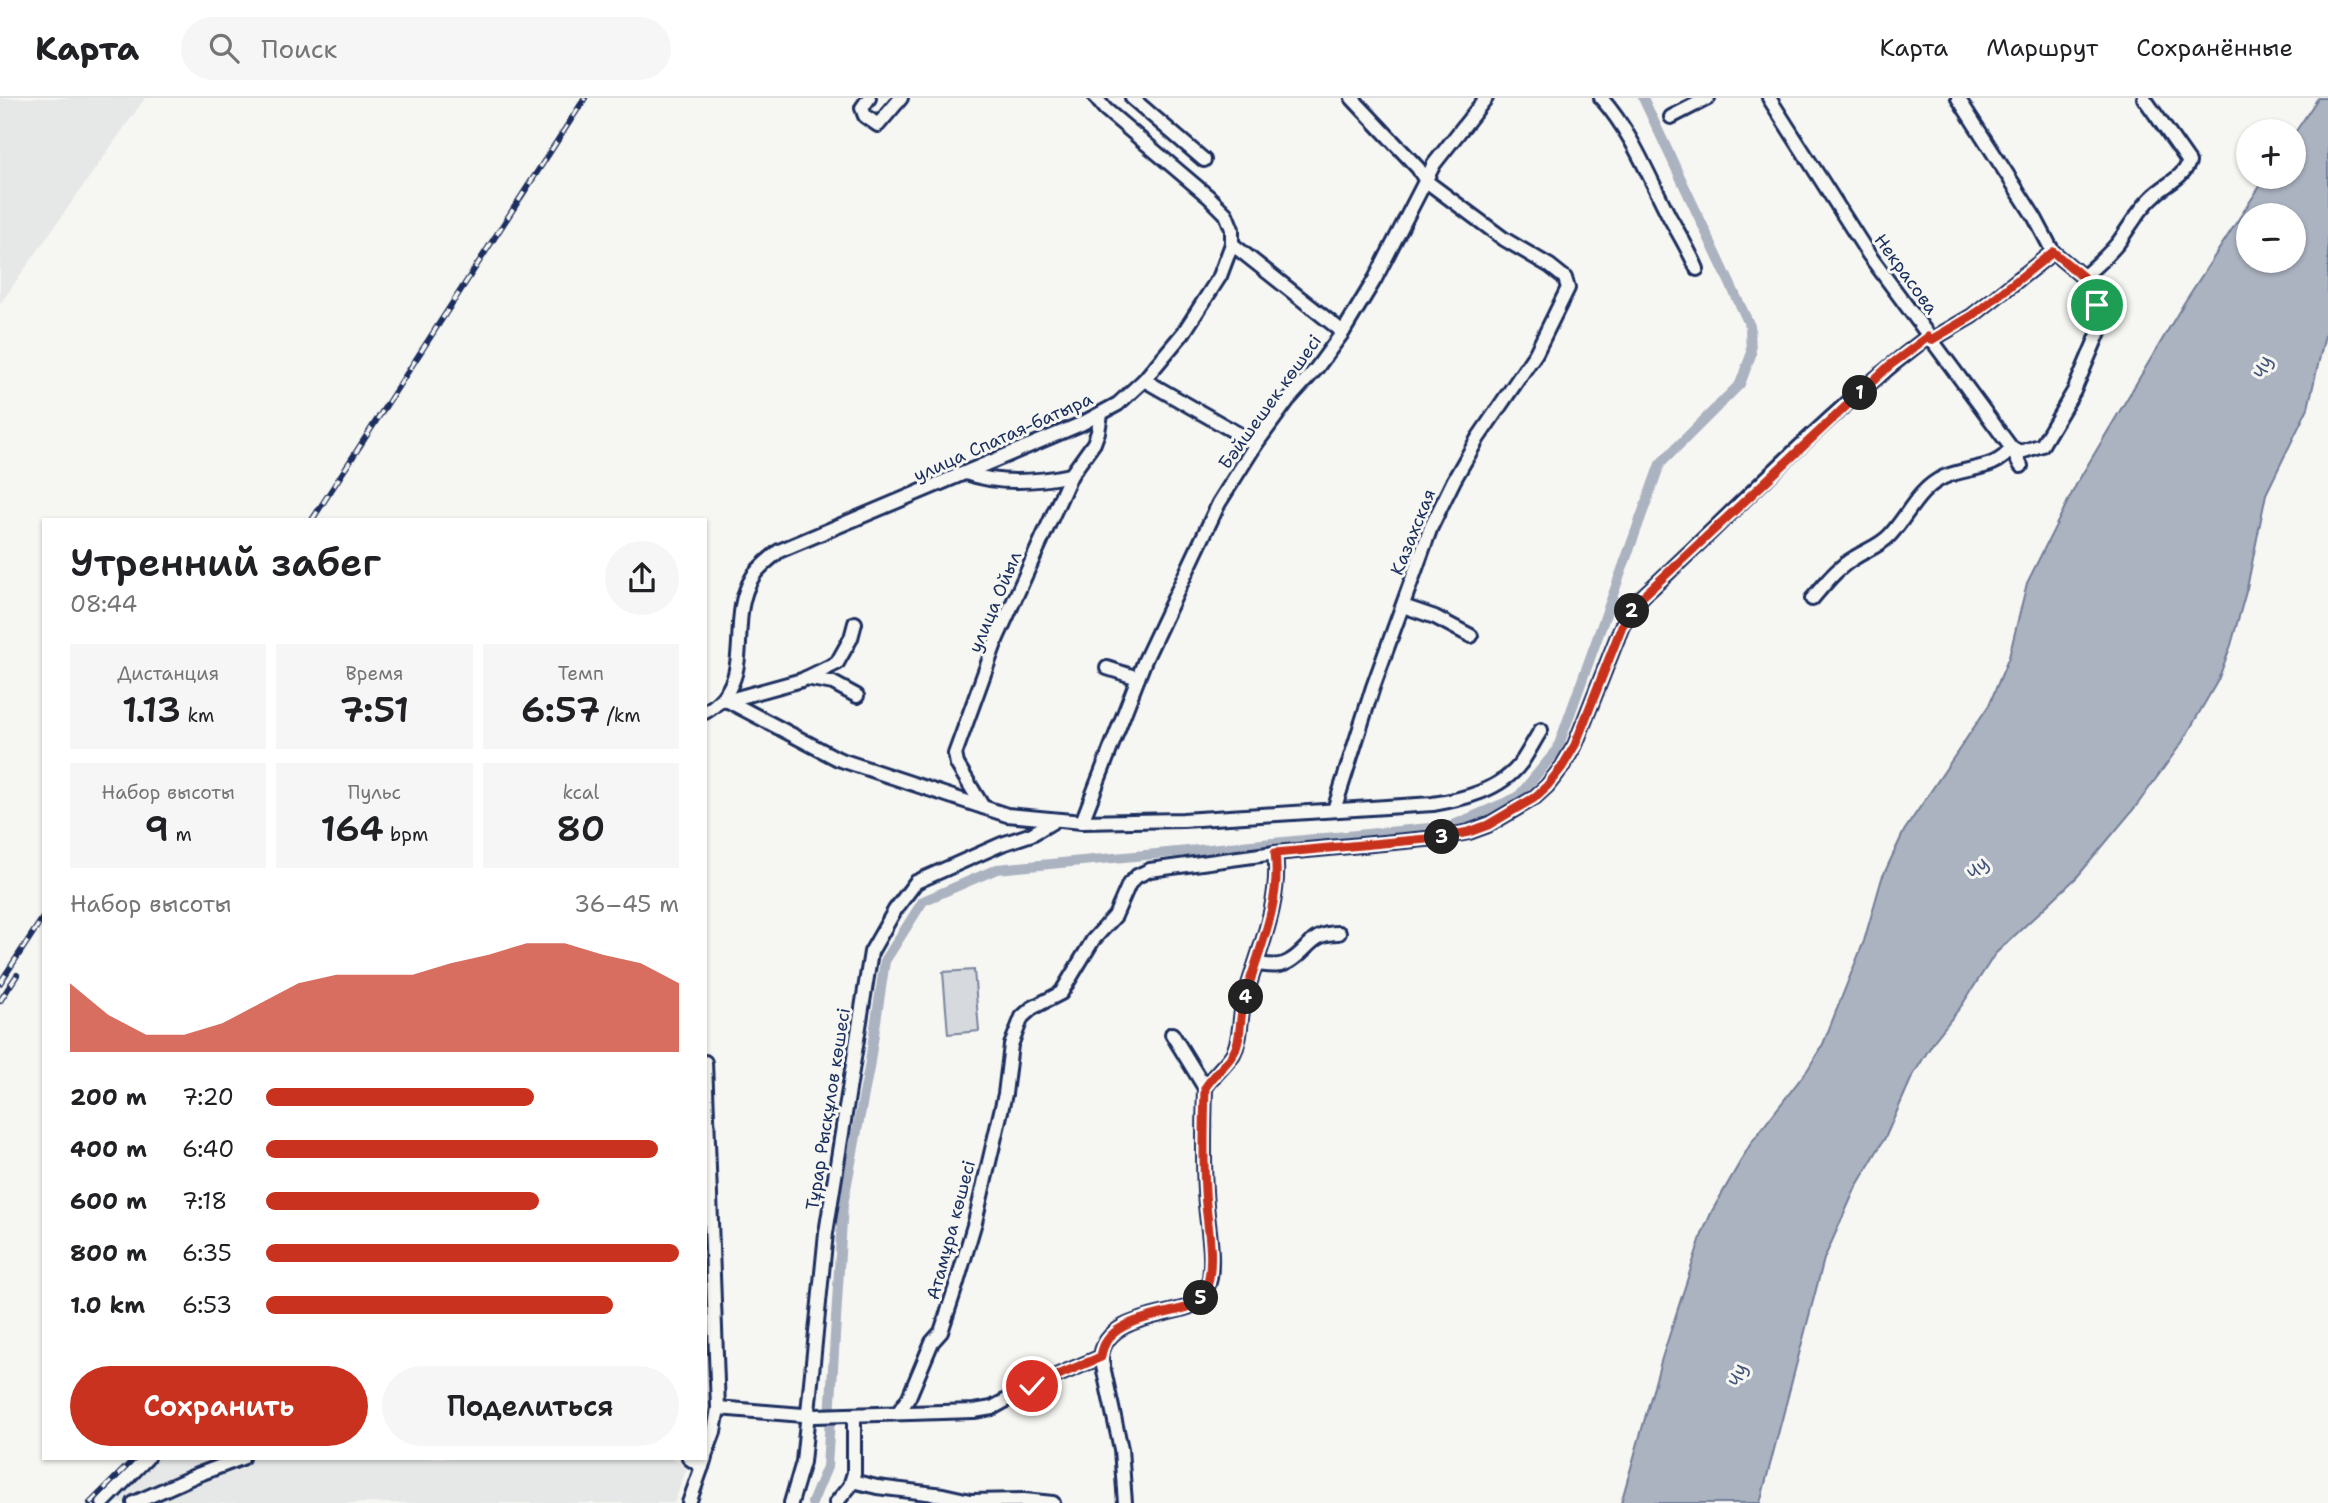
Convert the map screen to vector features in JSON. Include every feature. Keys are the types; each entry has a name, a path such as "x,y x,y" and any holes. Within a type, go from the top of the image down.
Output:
{"street":[{"path":"870,98 862,108 865,116 878,125 901,98"},
{"path":"1096,98 1226,214 1232,229 1232,244 1343,332"},
{"path":"1132,98 1204,160"},
{"path":"1352,98 1418,168 1426,181"},
{"name":"Бәйшешек көшесі","path":"1082,822 1138,678 1219,503 1256,444 1343,332 1375,279 1434,164 1486,98"},
{"path":"1601,98 1629,134 1697,269"},
{"path":"1671,117 1709,98"},
{"name":"Некрасова","path":"1769,98 1870,255 2011,448 2021,466"},
{"path":"1812,599 1832,575 1889,536 1930,485 1946,476 1997,462 2006,457 2011,448 2021,452 2042,445 2074,391 2099,332 2097,305 2086,281 2053,252 2035,218 1958,98"},
{"path":"2086,281 2119,241 2133,219 2156,194 2186,170 2189,162 2144,98"},
{"name":"Казахская","path":"1334,810 1373,687 1431,527 1478,438 1536,353 1568,288 1565,278 1550,266 1504,239 1426,181"},
{"name":"улица Спатая-батыра","path":"707,710 724,702 736,678 741,608 752,578 779,551 1081,424 1118,404 1144,380 1191,321 1220,276 1232,244"},
{"name":"Атамұра көшесі","path":"898,1413 909,1397 932,1342 941,1332 956,1286 975,1222 1005,1094 1012,1045 1022,1017 1032,1008 1061,993 1093,940 1115,916 1129,884 1137,876 1150,870 1275,853 1437,838 1469,832 1488,825 1534,798 1562,767 1575,745 1622,626 1641,598 1889,366 1930,338 1972,316 2053,252"},
{"path":"1144,380 1256,444"},
{"name":"улица Ойыл","path":"983,807 957,764 955,754 997,638 1071,475 1094,443 1101,414"},
{"path":"966,473 985,480 1010,481 1071,475"},
{"path":"1403,606 1435,617 1471,636"},
{"path":"724,702 806,678 837,663 851,638 855,623"},
{"path":"1107,668 1138,678"},
{"path":"806,678 833,683 857,696"},
{"path":"724,702 838,759 1007,815 1082,822 1183,820 1461,800 1475,795 1512,773 1541,730"},
{"name":"Тұрар Рысқұлов көшесі","path":"791,1503 812,1416 827,1233 871,952 895,910 916,882 1002,844 1032,834 1054,821"},
{"path":"1205,1088 1233,1055 1238,1043 1243,1003 1277,881 1275,853"},
{"path":"1256,964 1279,965 1290,962 1310,941 1322,935 1339,933"},
{"path":"1125,1503 1121,1449 1101,1357 1102,1343 1117,1329 1198,1302 1205,1293 1210,1278 1205,1190 1205,1088 1172,1034"},
{"path":"707,1171 711,1390 718,1408 707,1452"},
{"path":"718,1408 812,1416 974,1411 992,1408 1032,1386 1101,1357"},
{"path":"836,1503 850,1486 854,1473 850,1416"},
{"path":"103,1503 145,1460"},
{"path":"134,1503 237,1460"},
{"path":"689,1503 704,1460"},
{"path":"852,1480 877,1487 975,1502 1053,1503"}],"shaded area":[{"path":"0,98 145,98 0,304"},
{"path":"974,970 979,1031 948,1034 943,972"},
{"path":"156,1460 674,1460 687,1468 674,1503 112,1503"}],"water":[{"name":"Чу","path":"2318,98 2328,98 2328,322 2308,408 2266,494 2247,588 2218,680 2183,741 2137,805 2077,877 1995,954 1912,1077 1886,1136 1856,1187 1824,1259 1760,1503 1621,1503 1662,1358 1712,1211 1751,1143 1808,1069 1823,1044 1864,941 1882,878 1904,831 1989,705 2009,657 2027,583 2077,483 2184,303 2236,223 2236,273 2306,273 2306,203 2249,203 2258,189 2306,189 2304,119"}],"waterway":[{"path":"812,1503 827,1467 843,1204 869,1068 885,961 923,901 997,869 1451,826 1518,797 1557,750 1660,464 1740,384 1751,355 1750,326 1643,98"}],"railway":[{"path":"313,518 585,98"},
{"path":"0,983 42,919"},
{"path":"0,1001 17,975"},
{"path":"90,1503 133,1460"}],"route":[{"path":"1032,1386 1069,1368 1101,1357 1102,1343 1117,1329 1188,1307 1198,1302 1205,1293 1210,1278 1210,1258 1205,1190 1205,1088 1233,1055 1238,1043 1243,1003 1277,881 1275,853 1437,838 1469,832 1488,825 1534,798 1562,767 1575,745 1622,626 1641,598 1889,366 1928,337 1931,340 1972,316 2053,252 2083,277 2097,305"}]}
